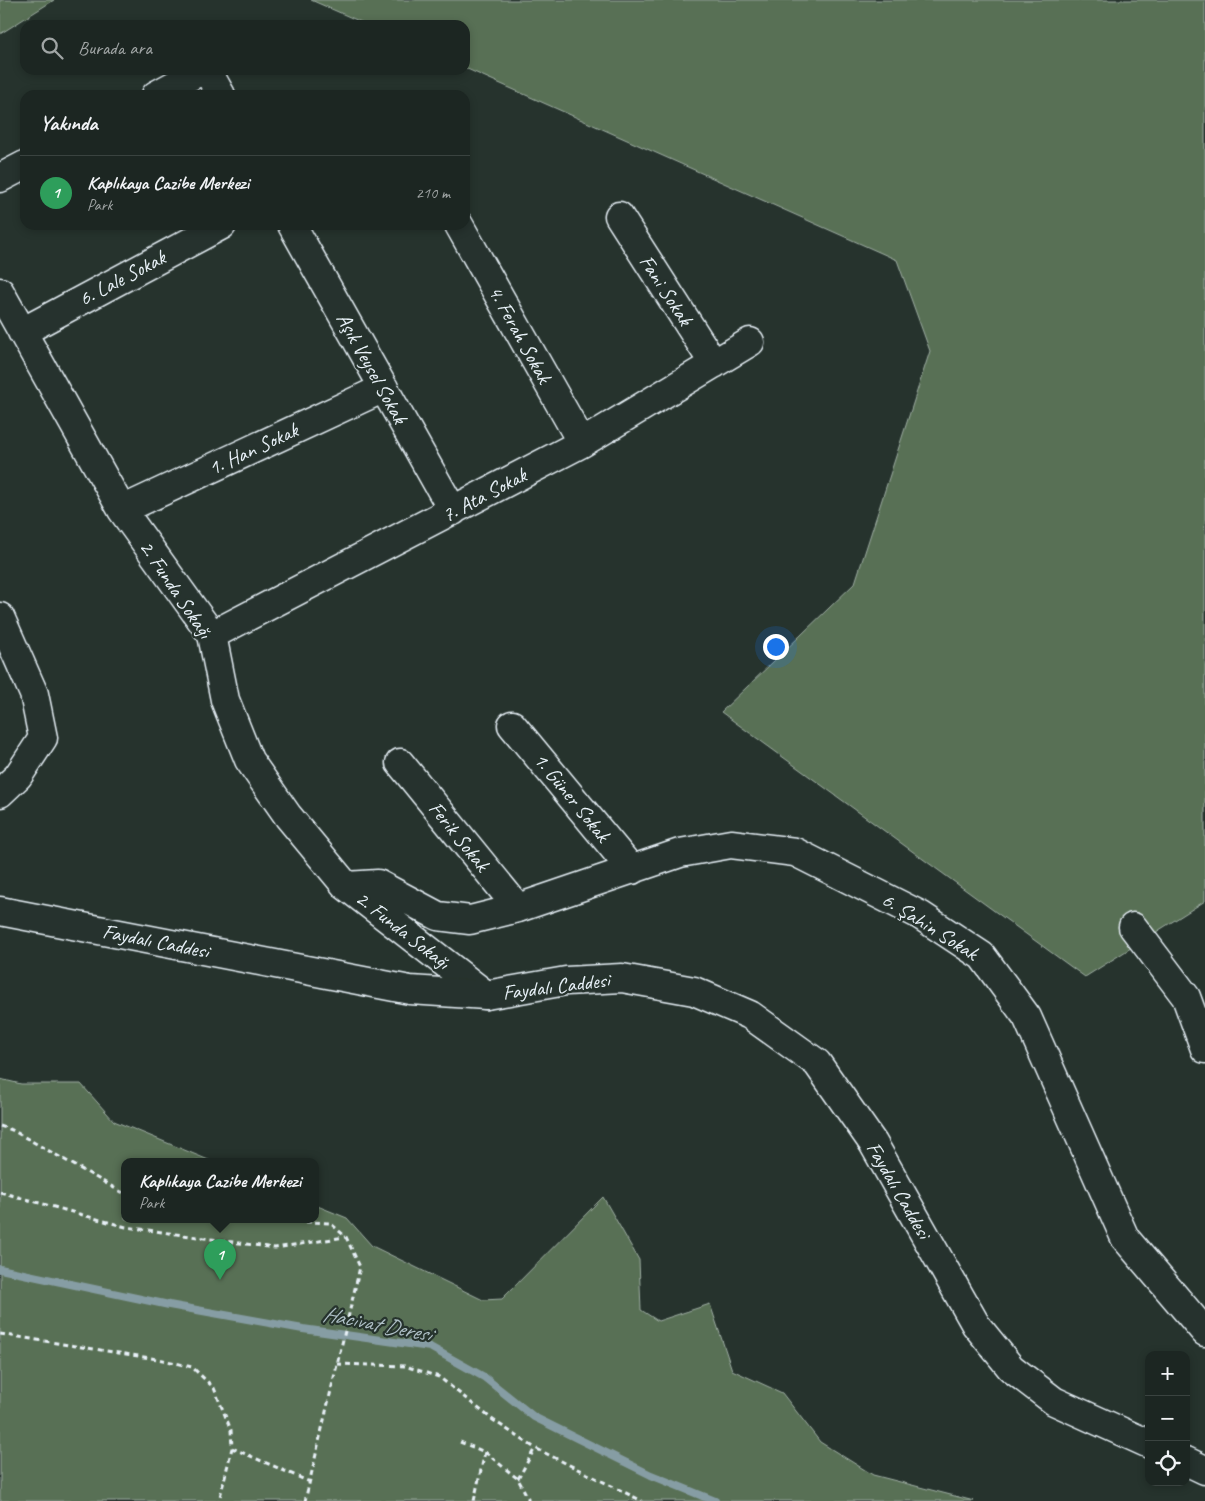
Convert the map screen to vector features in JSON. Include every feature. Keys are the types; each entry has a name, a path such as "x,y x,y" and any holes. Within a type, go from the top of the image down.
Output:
{"street":[{"path":"165,90 193,75"},
{"path":"210,75 218,90"},
{"path":"0,178 20,168"},
{"name":"Fani Sokak","path":"619,216 714,364"},
{"name":"6. Lale Sokak","path":"22,332 213,230"},
{"name":"Aşık Veysel Sokak","path":"295,230 453,512"},
{"name":"4. Ferah Sokak","path":"462,230 582,443"},
{"name":"2. Funda Sokağı","path":"0,292 122,510 212,636 224,700 249,760 288,816 346,886 486,995"},
{"name":"7. Ata Sokak","path":"212,636 453,512 582,443 750,342"},
{"name":"1. Han Sokak","path":"122,510 384,388"},
{"path":"0,617 34,694 43,738 18,776 0,793"},
{"name":"1. Güner Sokak","path":"512,725 632,870"},
{"name":"Ferik Sokak","path":"400,763 518,908"},
{"name":"6. Şahin Sokak","path":"346,886 378,884 438,916 470,920 518,908 680,853 731,844 795,852 920,915 982,956 1027,1016 1125,1238 1205,1332"},
{"name":"Faydalı Caddesi","path":"0,911 410,990 486,995 566,981 622,978 694,991 750,1015 817,1063 872,1143 976,1325 1011,1368 1054,1402 1145,1442"},
{"path":"1133,926 1186,997 1205,1050"},
{"path":"1190,1463 1205,1470"}],"path":[{"path":"0,1126 12,1130 121,1192"},
{"path":"0,1192 126,1227 275,1248 346,1237"},
{"path":"305,1501 360,1267 346,1237 330,1223 319,1222"},
{"path":"0,1334 163,1360 192,1367 214,1388 231,1430 232,1448 219,1501"},
{"path":"337,1364 405,1366 439,1378 492,1420 535,1448 642,1501"},
{"path":"460,1442 485,1452 518,1479 528,1501"},
{"path":"232,1448 310,1482"},
{"path":"518,1479 535,1448"},
{"path":"474,1501 485,1452"}],"green space":[{"path":"0,0 54,0 20,20 0,34"},
{"path":"311,0 1205,0 1205,901 1085,977 721,712 855,583 930,351 897,260 470,70 470,20 357,20"},
{"path":"0,1079 21,1084 81,1084 114,1121 204,1158 121,1158 121,1223 319,1223 319,1207 347,1218 372,1246 483,1300 502,1299 603,1197 639,1260 641,1310 658,1321 710,1304 732,1370 782,1393 820,1442 873,1475 974,1501 0,1501"}],"waterway":[{"name":"Hacivat Deresi","path":"0,1269 169,1305 303,1329 430,1347 484,1377 534,1417 651,1475 715,1501"}],"place":[{"name":"Kaplıkaya Cazibe Merkezi","path":"220,1280"}]}
